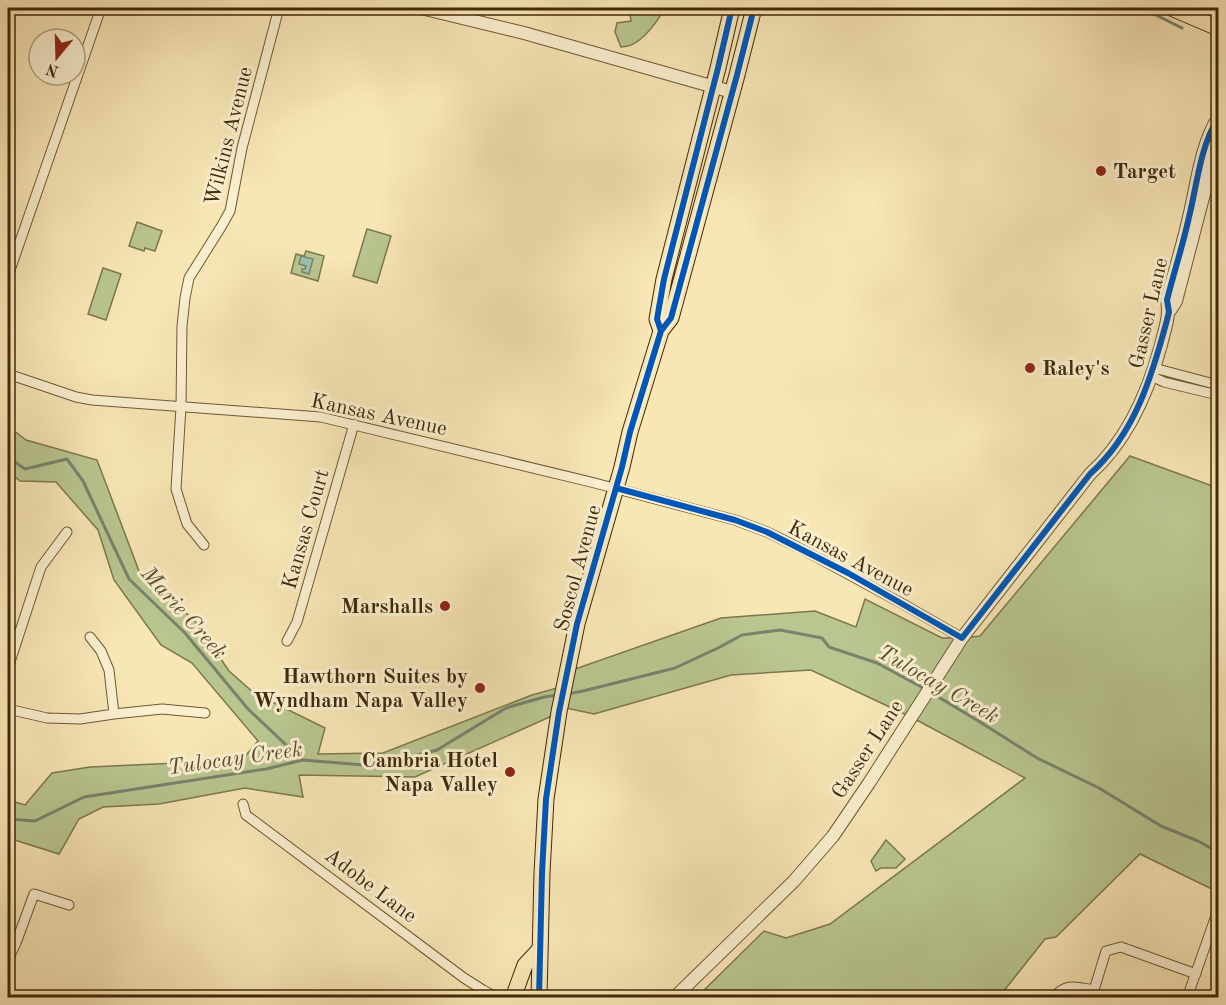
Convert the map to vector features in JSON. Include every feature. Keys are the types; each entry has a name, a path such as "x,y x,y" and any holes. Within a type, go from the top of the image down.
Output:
{"main road":[{"name":"Soscol Avenue","path":"661,331 657,320 664,279 732,8"},
{"name":"Soscol Avenue","path":"539,998 546,799 564,686 578,624 630,432 661,331 671,318 754,8"},
{"path":"1171,8 1218,28"},
{"path":"513,998 525,966 539,950"}],"street":[{"path":"8,276 100,8"},
{"name":"Wilkins Avenue","path":"204,545 187,524 176,489 185,298 189,278 230,211 242,148 279,8"},
{"path":"421,8 463,13 732,92"},
{"name":"Gasser Lane","path":"1169,312 1167,300 1204,152 1218,118"},
{"name":"Gasser Lane","path":"674,998 794,881 825,845 856,803 962,638 1090,474 1107,458 1121,438 1153,372 1169,312 1176,301 1218,147"},
{"path":"1153,372 1218,385"},
{"path":"1153,372 1164,382 1218,395"},
{"name":"Kansas Avenue","path":"8,374 76,397 321,417 616,488 735,520 767,532 848,573 962,638"},
{"name":"Kansas Court","path":"287,641 297,622 354,424"},
{"path":"8,668 41,567 67,531"},
{"path":"90,637 101,651 109,670 114,714"},
{"path":"8,709 47,718 80,719 162,709 205,713"},
{"name":"Adobe Lane","path":"243,804 246,815 484,994 498,998"},
{"path":"8,960 34,894 69,905"},
{"path":"1187,998 1218,910"},
{"path":"1053,998 1061,989 1072,986 1092,994 1106,951 1121,947 1196,974"}],"green space":[{"path":"626,8 664,8 655,24 641,39 630,46 621,47 615,32 617,23 631,21 629,9"},
{"path":"137,222 162,231 155,251 145,248 144,251 129,246"},
{"path":"367,229 391,236 377,283 353,276"},
{"path":"306,251 324,256 318,281 291,273 296,254 304,256"},
{"path":"103,268 121,274 106,320 88,314"},
{"path":"8,426 26,440 97,460 139,571 195,621 229,671 254,693 325,728 318,754 383,753 532,695 557,688 552,716 415,777 299,775 303,797 245,788 159,804 103,807 79,819 59,854 8,838 8,800 25,805 52,773 90,767 242,760 258,741 192,663 161,645 114,580 98,530 56,482 20,481 8,471"},
{"path":"1130,456 1218,488 1218,892 1140,854 1056,937 1045,939 999,997 697,997 764,931 786,938 830,924 1025,778 911,717 811,670 731,675 594,714 566,708 575,669 721,618 815,611 856,627 865,599 942,638 980,636"},
{"path":"886,840 905,859 896,868 881,868 876,871 871,861"}],"shaded area":[{"path":"301,256 313,259 309,274 302,272 306,266 299,264"}],"waterway":[{"path":"1154,14 1182,28"},
{"name":"Marie Creek","path":"8,457 25,469 67,459 83,481 129,579 185,633 248,709 302,760"},
{"name":"Tulocay Creek","path":"567,694 675,668 742,635 780,630 822,638 829,647 877,663 925,689"},
{"name":"Tulocay Creek","path":"930,692 1037,758 1099,788 1161,826 1218,852"},
{"name":"Tulocay Creek","path":"8,819 35,821 84,797 266,769 303,760 376,766 437,750 506,708 557,695"}],"cycle path":[{"path":"661,331 657,319 664,279 732,8"},
{"path":"539,998 546,799 559,712 577,624 630,432 661,331 671,318 754,8"},
{"path":"616,488 735,520 767,532 848,573 962,638 1090,474 1119,441 1140,403 1169,312 1167,300 1187,227 1200,166 1207,141 1218,118"}],"place":[{"name":"Target","path":"1101,171"},
{"name":"Raley's","path":"1030,368"},
{"name":"Marshalls","path":"445,606"},
{"name":"Hawthorn Suites by Wyndham Napa Valley","path":"480,688"},
{"name":"Cambria Hotel Napa Valley","path":"510,772"}]}
